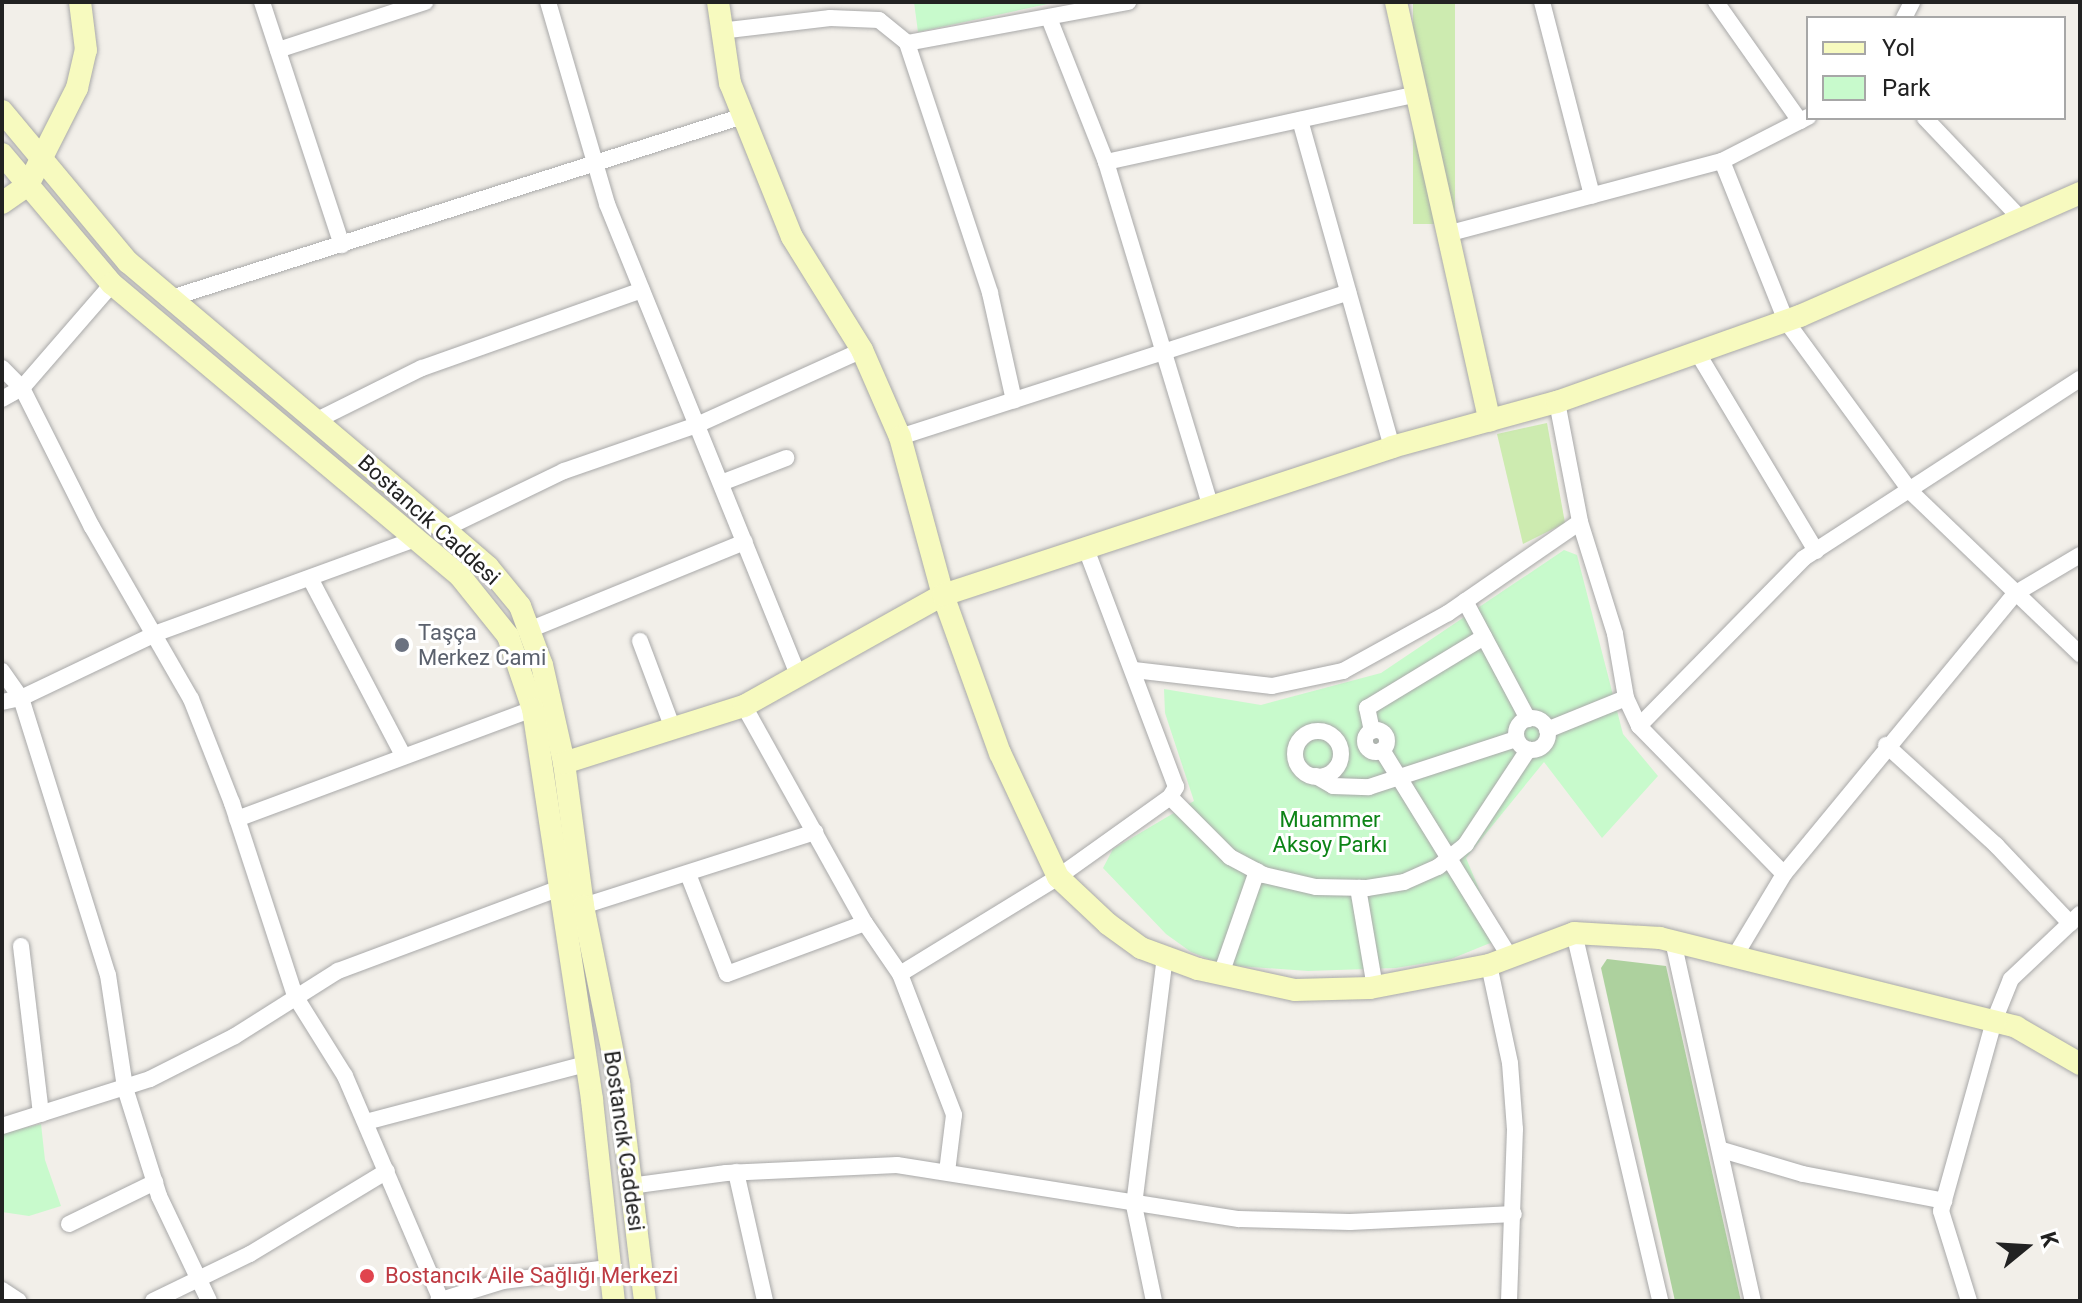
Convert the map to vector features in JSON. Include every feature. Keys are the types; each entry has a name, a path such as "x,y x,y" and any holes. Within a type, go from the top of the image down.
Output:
{"street":[{"path":"2,203 28,185 77,88 86,50 80,2"},
{"path":"262,2 342,245"},
{"path":"278,50 399,6 425,2"},
{"path":"548,2 596,165 642,290 799,677"},
{"path":"718,2 720,31 743,116 792,237 862,350 900,437 943,595 1000,753 1058,877 1108,924 1141,948 1165,957 1221,974 1295,990 1375,987 1489,965 1574,933 1673,941 2016,1027 2080,1064"},
{"path":"907,43 1128,2"},
{"path":"1396,2 1414,95 1490,421"},
{"path":"1542,2 1592,196"},
{"path":"1447,234 1722,161 1804,119 1716,2"},
{"path":"720,31 830,18 879,20 907,43 990,293 1014,400"},
{"path":"1049,18 1106,162 1161,351 1211,507"},
{"path":"1106,162 1414,95"},
{"name":"Bostancık Caddesi","path":"2,111 128,262 488,567 520,606 564,763 583,906 619,1083 645,1301"},
{"path":"168,299 743,116"},
{"path":"1300,120 1392,447"},
{"path":"1927,120 2022,220"},
{"name":"Bostancık Caddesi","path":"2,154 112,284 413,540 460,576 508,636 533,709 585,1064 614,1301"},
{"path":"1722,161 1786,321 1912,493 2080,654"},
{"path":"564,763 744,706 943,595 1392,447 1557,402 1786,321 2080,193"},
{"path":"2,399 22,388 112,284"},
{"path":"315,421 422,368 642,290"},
{"path":"900,437 1348,292"},
{"path":"444,529 564,471 697,425 862,350"},
{"path":"1697,352 1816,551"},
{"path":"2,368 22,388 92,527 157,633 191,699 237,819 295,996 345,1076 439,1300 503,1281 608,1268"},
{"path":"1639,726 1816,551 1912,493 2080,379"},
{"path":"1557,402 1580,522 1615,634 1626,698 1639,726 1784,874"},
{"path":"721,483 786,458"},
{"path":"1134,670 1272,686 1343,671 1388,651 1580,522"},
{"path":"2,702 21,698 157,633 413,540"},
{"path":"529,630 745,542"},
{"path":"900,974 1058,877 1170,797 1176,787 1086,549"},
{"path":"1735,956 1784,874 1886,745 2016,593 2080,555"},
{"path":"310,578 403,755"},
{"path":"1465,601 1528,719"},
{"path":"1484,637 1367,708 1372,731 1366,746 1382,750 1403,779 1448,859 1510,957"},
{"path":"640,641 673,729"},
{"path":"2,671 21,698 108,975 125,1088 155,1182 209,1301"},
{"path":"1547,730 1626,698"},
{"path":"744,706 865,923 900,974 954,1115 947,1172"},
{"path":"237,819 533,709"},
{"path":"1170,797 1230,857 1257,871 1316,887 1358,888 1404,882 1448,859 1466,844 1522,744 1517,728 1528,719 1538,719 1547,730"},
{"path":"1316,776 1333,786 1369,787 1522,744 1544,745 1547,730"},
{"path":"1886,745 2075,918 2011,979 1994,1021 1941,1211 1969,1301"},
{"path":"583,906 815,832"},
{"path":"1221,974 1257,871"},
{"path":"688,874 727,974 865,923"},
{"path":"1358,888 1375,987"},
{"path":"2,1126 125,1088 235,1036 295,996 360,961 557,889"},
{"path":"1574,933 1660,1301"},
{"path":"1673,941 1722,1150 1753,1301"},
{"path":"21,946 41,1114"},
{"path":"1152,1300 1134,1205 1165,957"},
{"path":"1489,965 1510,1063 1514,1214 1509,1301"},
{"path":"366,1122 585,1064"},
{"path":"1722,1150 1803,1174 1944,1201"},
{"path":"630,1186 736,1172 897,1165 1134,1205 1298,1222 1514,1214"},
{"path":"153,1301 250,1254 387,1171"},
{"path":"736,1172 765,1301"},
{"path":"69,1224 155,1182"},
{"path":"2,1290 19,1301"}],"green space":[{"path":"914,2 1057,2 918,32"},
{"path":"1413,2 1455,2 1455,224 1413,224"},
{"path":"1547,423 1565,523 1523,544 1497,434"},
{"name":"Muammer Aksoy Parkı","path":"1564,550 1577,555 1623,734 1658,776 1602,838 1544,762 1466,858 1500,939 1451,959 1396,968 1308,971 1224,965 1191,952 1166,934 1103,868 1113,849 1194,801 1165,713 1164,689 1261,705 1381,673"},
{"path":"1607,959 1666,966 1741,1301 1675,1301 1601,968"},
{"path":"41,1124 45,1160 61,1206 29,1216 2,1212 2,1133"}],"place":[{"name":"Taşça Merkez Cami","path":"402,645"},
{"name":"Bostancık Aile Sağlığı Merkezi","path":"367,1276"}]}
